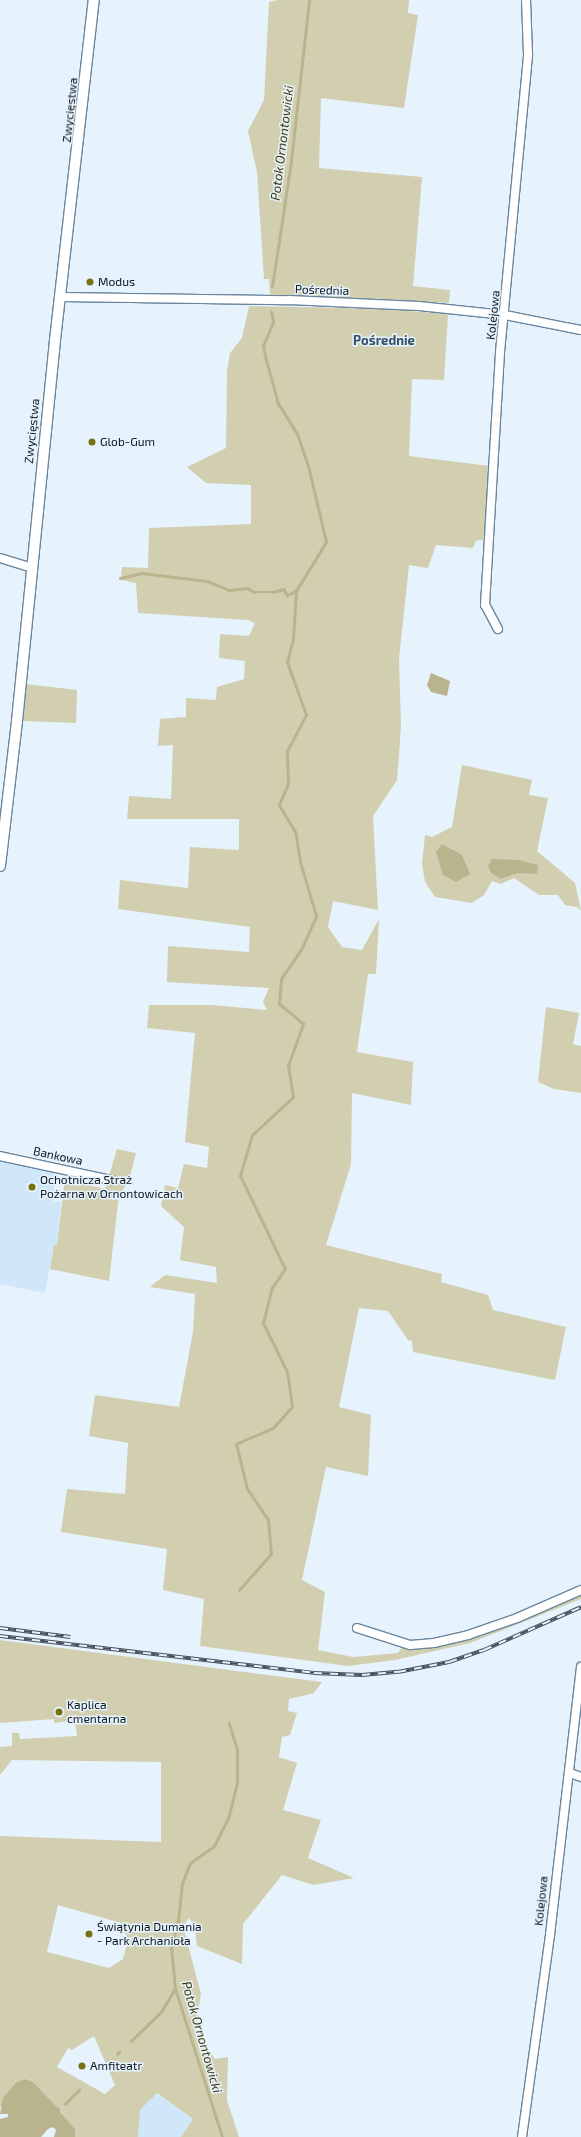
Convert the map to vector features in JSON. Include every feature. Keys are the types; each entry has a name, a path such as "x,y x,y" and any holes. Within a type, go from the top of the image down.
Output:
{"street":[{"name":"Zwycięstwa","path":"0,865 20,699 30,567 94,0"},
{"name":"Kolejowa","path":"498,629 484,605 505,315 528,54 526,0"},
{"name":"Pośrednia","path":"61,297 320,302 419,306 505,315 581,330"},
{"path":"0,558 30,567"},
{"name":"Bankowa","path":"0,1156 111,1180"},
{"path":"357,1628 410,1645 434,1643 468,1635 517,1618 581,1590"},
{"name":"Kolejowa","path":"522,2137 570,1773 581,1667"},
{"path":"570,1773 581,1777"}],"shaded area":[{"path":"278,0 409,0 408,13 418,15 404,108 321,98 319,168 422,177 413,286 450,290 449,303 382,299 270,296 269,279 264,279 257,172 248,131 264,100 269,2"},
{"path":"249,306 384,309 448,314 444,380 412,379 409,456 490,466 485,539 476,541 473,548 436,545 428,568 409,565 399,659 401,727 397,780 373,816 378,910 333,901 328,927 342,947 362,950 379,919 376,974 368,974 357,1052 413,1062 411,1105 352,1093 351,1164 326,1245 442,1274 441,1282 488,1295 493,1310 566,1327 555,1380 413,1352 412,1341 408,1340 388,1311 359,1308 339,1407 371,1415 368,1476 326,1467 302,1580 325,1592 318,1650 353,1657 398,1653 403,1646 468,1635 581,1590 581,1599 470,1643 395,1660 348,1666 200,1646 204,1599 163,1590 167,1549 61,1532 67,1489 125,1494 128,1443 89,1436 95,1395 179,1407 193,1332 195,1294 150,1287 165,1275 217,1283 216,1267 180,1260 184,1227 161,1206 165,1185 178,1188 184,1164 207,1168 209,1147 185,1142 195,1033 147,1028 149,1005 212,1005 267,1010 263,1002 269,988 167,982 168,946 249,952 250,927 118,909 120,880 188,888 190,847 239,850 239,819 127,819 129,796 171,799 173,745 158,746 160,719 186,717 186,698 216,700 217,687 244,679 245,661 219,658 220,634 249,636 255,623 248,620 138,613 136,583 121,580 122,567 148,568 149,528 251,524 251,485 206,483 187,467 226,448 227,371 230,353 242,338"},
{"path":"431,673 450,681 447,696 431,692 427,685"},
{"path":"26,684 77,690 76,723 22,721"},
{"path":"462,765 532,780 529,795 548,798 537,851 575,883 581,911 577,907 565,905 558,895 539,895 514,878 501,884 492,881 484,895 472,903 435,897 425,882 422,864 425,835 432,837 452,827"},
{"path":"442,844 462,855 470,874 456,882 443,875 436,852"},
{"path":"492,859 518,860 538,865 537,874 517,873 501,879 491,873 488,866"},
{"path":"546,1007 579,1013 573,1044 581,1046 581,1093 554,1089 538,1082"},
{"path":"117,1149 136,1153 129,1181 119,1195 109,1281 50,1269 54,1245 57,1245 65,1178 70,1174 74,1175 73,1182 105,1189"},
{"path":"0,1160 55,1173 53,1201 61,1202 57,1245 54,1245 45,1293 0,1284"},
{"path":"0,1640 322,1682 314,1693 289,1699 288,1711 297,1713 290,1735 282,1737 279,1757 297,1763 283,1810 321,1820 308,1858 354,1878 313,1885 282,1875 243,1924 242,1964 197,1946 195,1928 189,1918 183,1926 201,1994 195,2032 215,2059 228,2057 227,2100 239,2137 181,2137 193,2119 157,2093 140,2110 138,2137 75,2137 75,2129 60,2112 62,2107 58,2108 33,2082 25,2079 0,2108 0,1836 161,1842 161,1762 12,1760 0,1775 0,1747 12,1746 12,1733 19,1733 20,1739 77,1736 75,1720 54,1723 54,1719 0,1723","holes":["58,1905 121,1923 128,1940 123,1959 109,1968 47,1952","94,2036 115,2085 105,2094 57,2067 68,2048 72,2050"]},
{"path":"25,2079 33,2082 58,2108 61,2107 60,2112 75,2129 75,2137 54,2137 56,2130 53,2127 48,2129 41,2137 0,2137 0,2119 8,2117 8,2114 0,2114 3,2098 16,2083"},
{"path":"156,2093 193,2119 181,2137 138,2137 140,2110"}],"waterway":[{"name":"Potok Ornontowicki","path":"272,287 291,161 309,0"},
{"name":"Potok Ornontowicki","path":"239,1590 271,1554 268,1520 247,1489 236,1444 273,1428 292,1407 287,1372 263,1323 272,1288 285,1269 240,1176 252,1135 293,1097 288,1066 303,1024 279,1004 281,979 302,948 316,916 300,862 295,832 279,805 288,784 287,751 306,715 287,662 293,640 296,591 326,542 308,466 297,434 278,404 266,360 263,346 273,322 271,312"},
{"path":"120,578 142,573 207,581 229,590 248,588 254,592 273,592 284,589 287,595 296,591"},
{"name":"Potok Ornontowicki","path":"222,2137 175,1989 171,1947 178,1921 182,1884 190,1863 214,1846 228,1819 237,1783 237,1750 229,1723"},
{"path":"131,2041 161,2012 175,1989"},
{"path":"65,2104 79,2090"}],"railway":[{"path":"0,1636 314,1673 362,1675 398,1672 449,1662 484,1650 581,1607"},
{"path":"0,1628 70,1637"}],"place":[{"name":"Modus","path":"90,282"},
{"name":"Glob-Gum","path":"92,442"},
{"name":"Ochotnicza Straż Pożarna w Ornontowicach","path":"32,1187"},
{"name":"Kaplica cmentarna","path":"59,1712"},
{"name":"Świątynia Dumania - Park Archanioła","path":"89,1934"},
{"name":"Amfiteatr","path":"82,2066"}],"district":[{"name":"Pośrednie","path":"384,340"}]}
